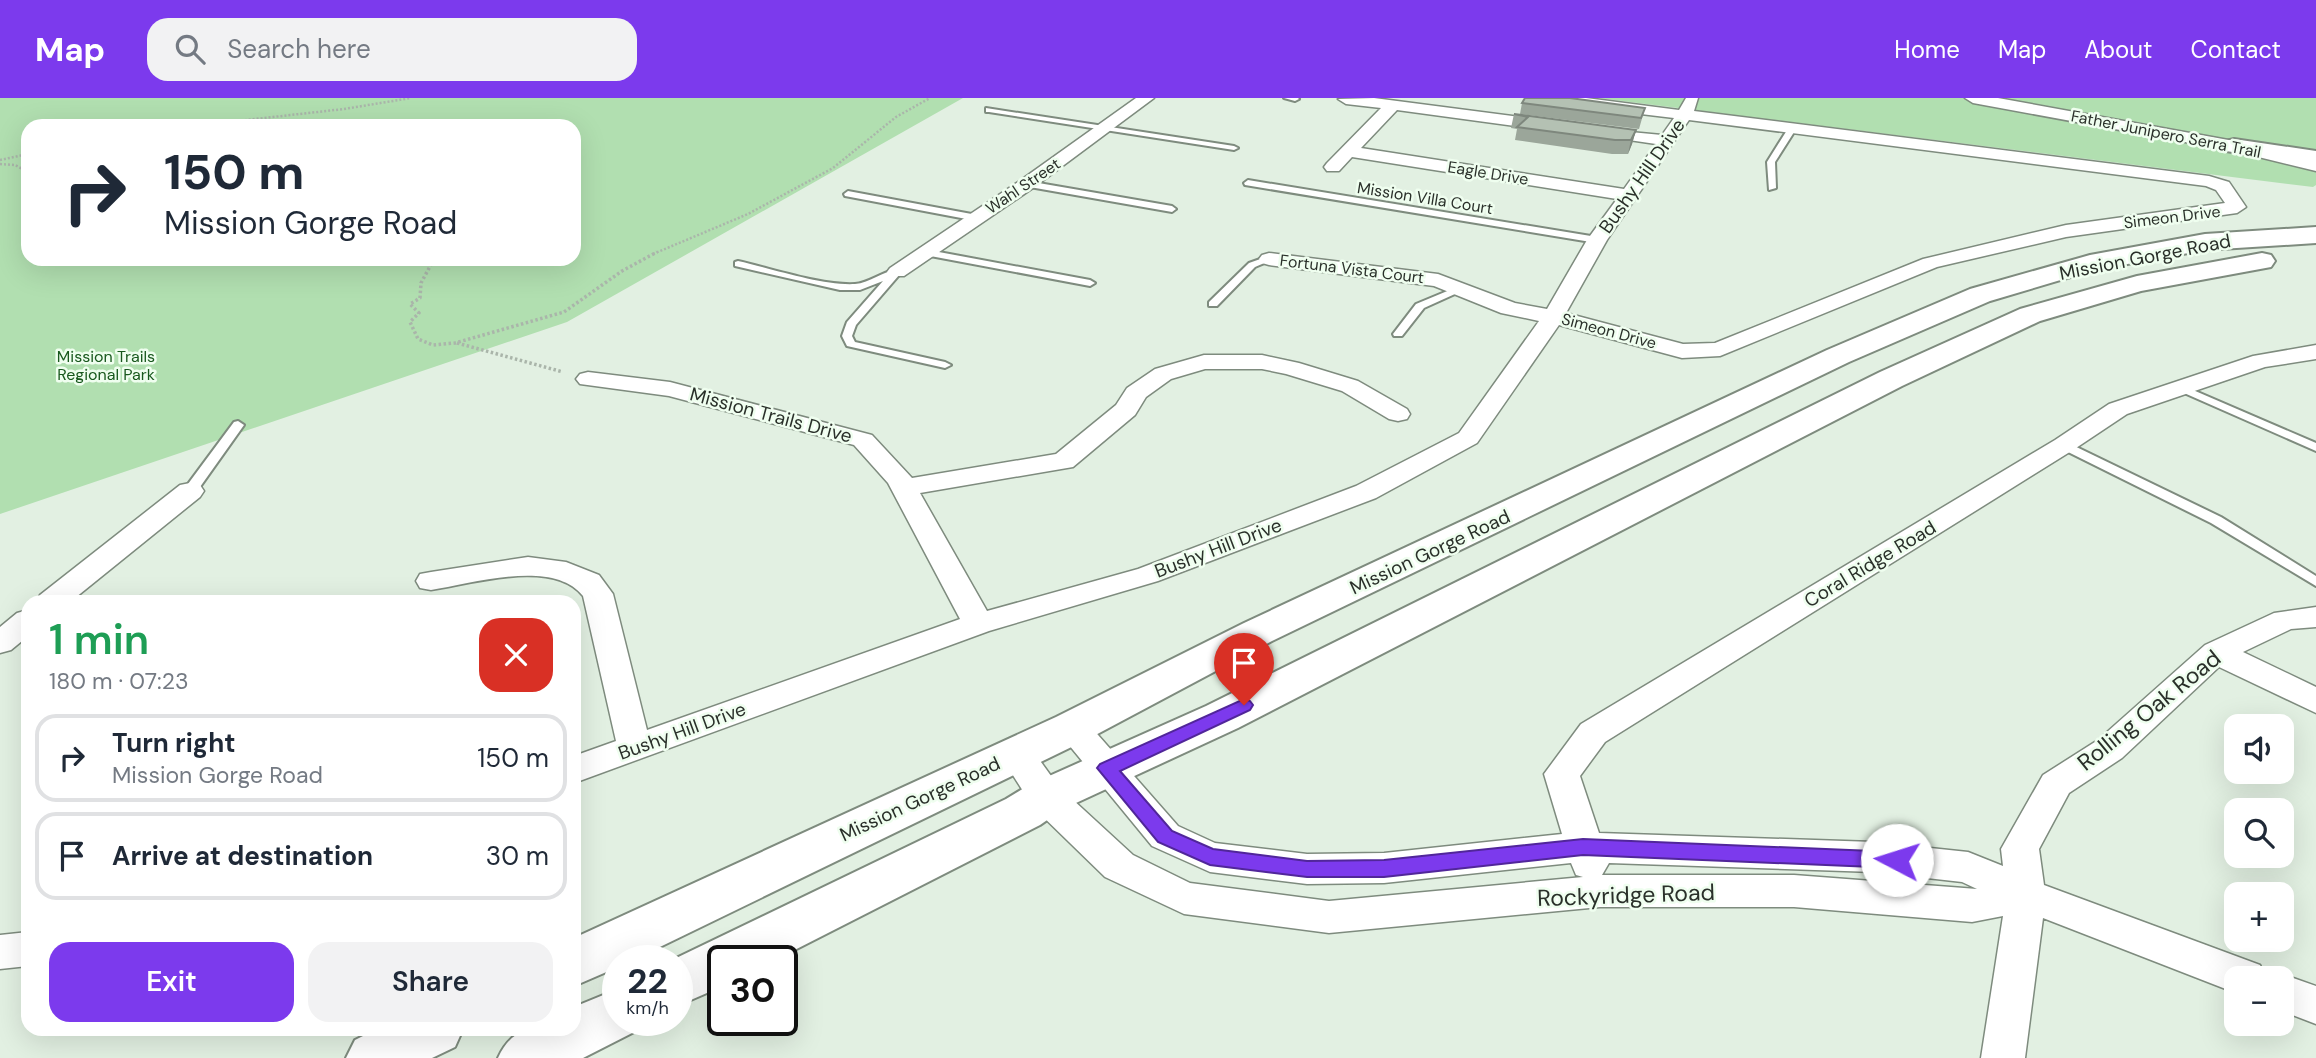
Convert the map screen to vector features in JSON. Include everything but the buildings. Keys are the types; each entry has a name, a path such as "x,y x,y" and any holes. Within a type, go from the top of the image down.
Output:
{"main road":[{"path":"2234,146 2316,158"},
{"name":"Mission Gorge Road","path":"581,960 1072,728 1258,632 1838,356 1980,295 2090,263 2205,242 2316,235"},
{"name":"Mission Gorge Road","path":"693,975 1023,812 1046,797 1222,717 1891,379 2031,315 2137,284 2244,262 2316,256"},
{"path":"581,1031 602,1021"},
{"path":"375,1058 421,1036"},
{"path":"527,1058 571,1036"}],"street":[{"name":"Wahl Street","path":"897,272 1106,129 1146,98"},
{"name":"Simeon Drive","path":"1549,98 1688,107 1792,129 2209,181 2223,186 2237,207 2066,230 1930,263 1711,352 1682,351 1592,324 1553,317"},
{"name":"Father Junipero Serra Trail","path":"1973,98 2234,146 2316,166"},
{"path":"1346,99 1667,141"},
{"path":"1333,167 1393,105"},
{"name":"Bushy Hill Drive","path":"581,767 978,624 1174,565 1366,492 1468,438 1553,317 1597,240 1688,107"},
{"name":"Eagle Drive","path":"1348,151 1629,195"},
{"name":"Fortuna Vista Court","path":"1269,259 1438,280 1509,308 1553,317"},
{"name":"Coral Ridge Road","path":"1600,891 1583,847 1562,774 1592,733 2064,445 2118,408 2261,361 2316,352"},
{"path":"904,489 931,481 1065,461 1126,410 1136,393 1163,374 1204,362 1262,362 1291,368 1350,386 1398,414"},
{"name":"Mission Trails Drive","path":"588,379 670,389 863,440 900,480 978,624"},
{"path":"60,595 190,491"},
{"path":"430,581 528,566 556,568 588,582 598,594 614,670 635,748"},
{"name":"Rolling Oak Road","path":"2003,1058 2026,895 2020,849 2056,784 2110,749 2216,652 2285,620 2316,617"},
{"path":"0,643 21,626"},
{"path":"2216,652 2316,701"},
{"name":"Rockyridge Road","path":"1072,728 1165,836 1210,857 1307,869 1384,868 1583,847 1874,857 1968,867 2026,895 2224,970"},
{"name":"Rockyridge Road","path":"1016,753 1046,797 1119,866 1184,898 1329,918 1600,891 1794,891 1972,906 2026,895"},
{"path":"1184,898 1210,857"},
{"path":"0,952 21,950"},
{"path":"2294,997 2316,1005"}],"lane":[{"path":"1288,98 1295,99"},
{"path":"989,110 1234,148"},
{"path":"1772,188 1771,162 1792,129"},
{"name":"Mission Villa Court","path":"1248,183 1597,240"},
{"path":"1027,184 1172,209"},
{"path":"848,194 977,218"},
{"path":"928,253 1090,282"},
{"path":"1213,304 1252,265 1269,259"},
{"path":"738,264 840,287 860,287 897,272"},
{"path":"897,272 851,324 847,336 851,344 945,365"},
{"path":"1398,334 1420,306 1461,289"},
{"path":"2179,387 2316,447"},
{"path":"190,491 238,425"},
{"path":"2064,445 2216,520 2316,582"}],"path":[{"path":"255,119 411,98"},
{"path":"430,266 421,283 420,298 410,304 419,313 410,322 418,339 433,345 455,343 564,312 622,271 650,255 748,214 834,167 896,117 930,98"},
{"path":"0,162 21,156"},
{"path":"0,162 21,168"},
{"path":"455,343 588,379"}],"green space":[{"name":"Mission Trails Regional Park","path":"0,98 963,98 567,322 0,514"},
{"path":"1598,98 2316,98 2316,185 2313,187"}],"route":[{"path":"1244,705 1107,768 1165,836 1210,857 1307,869 1384,868 1583,847 1897,860"}]}
